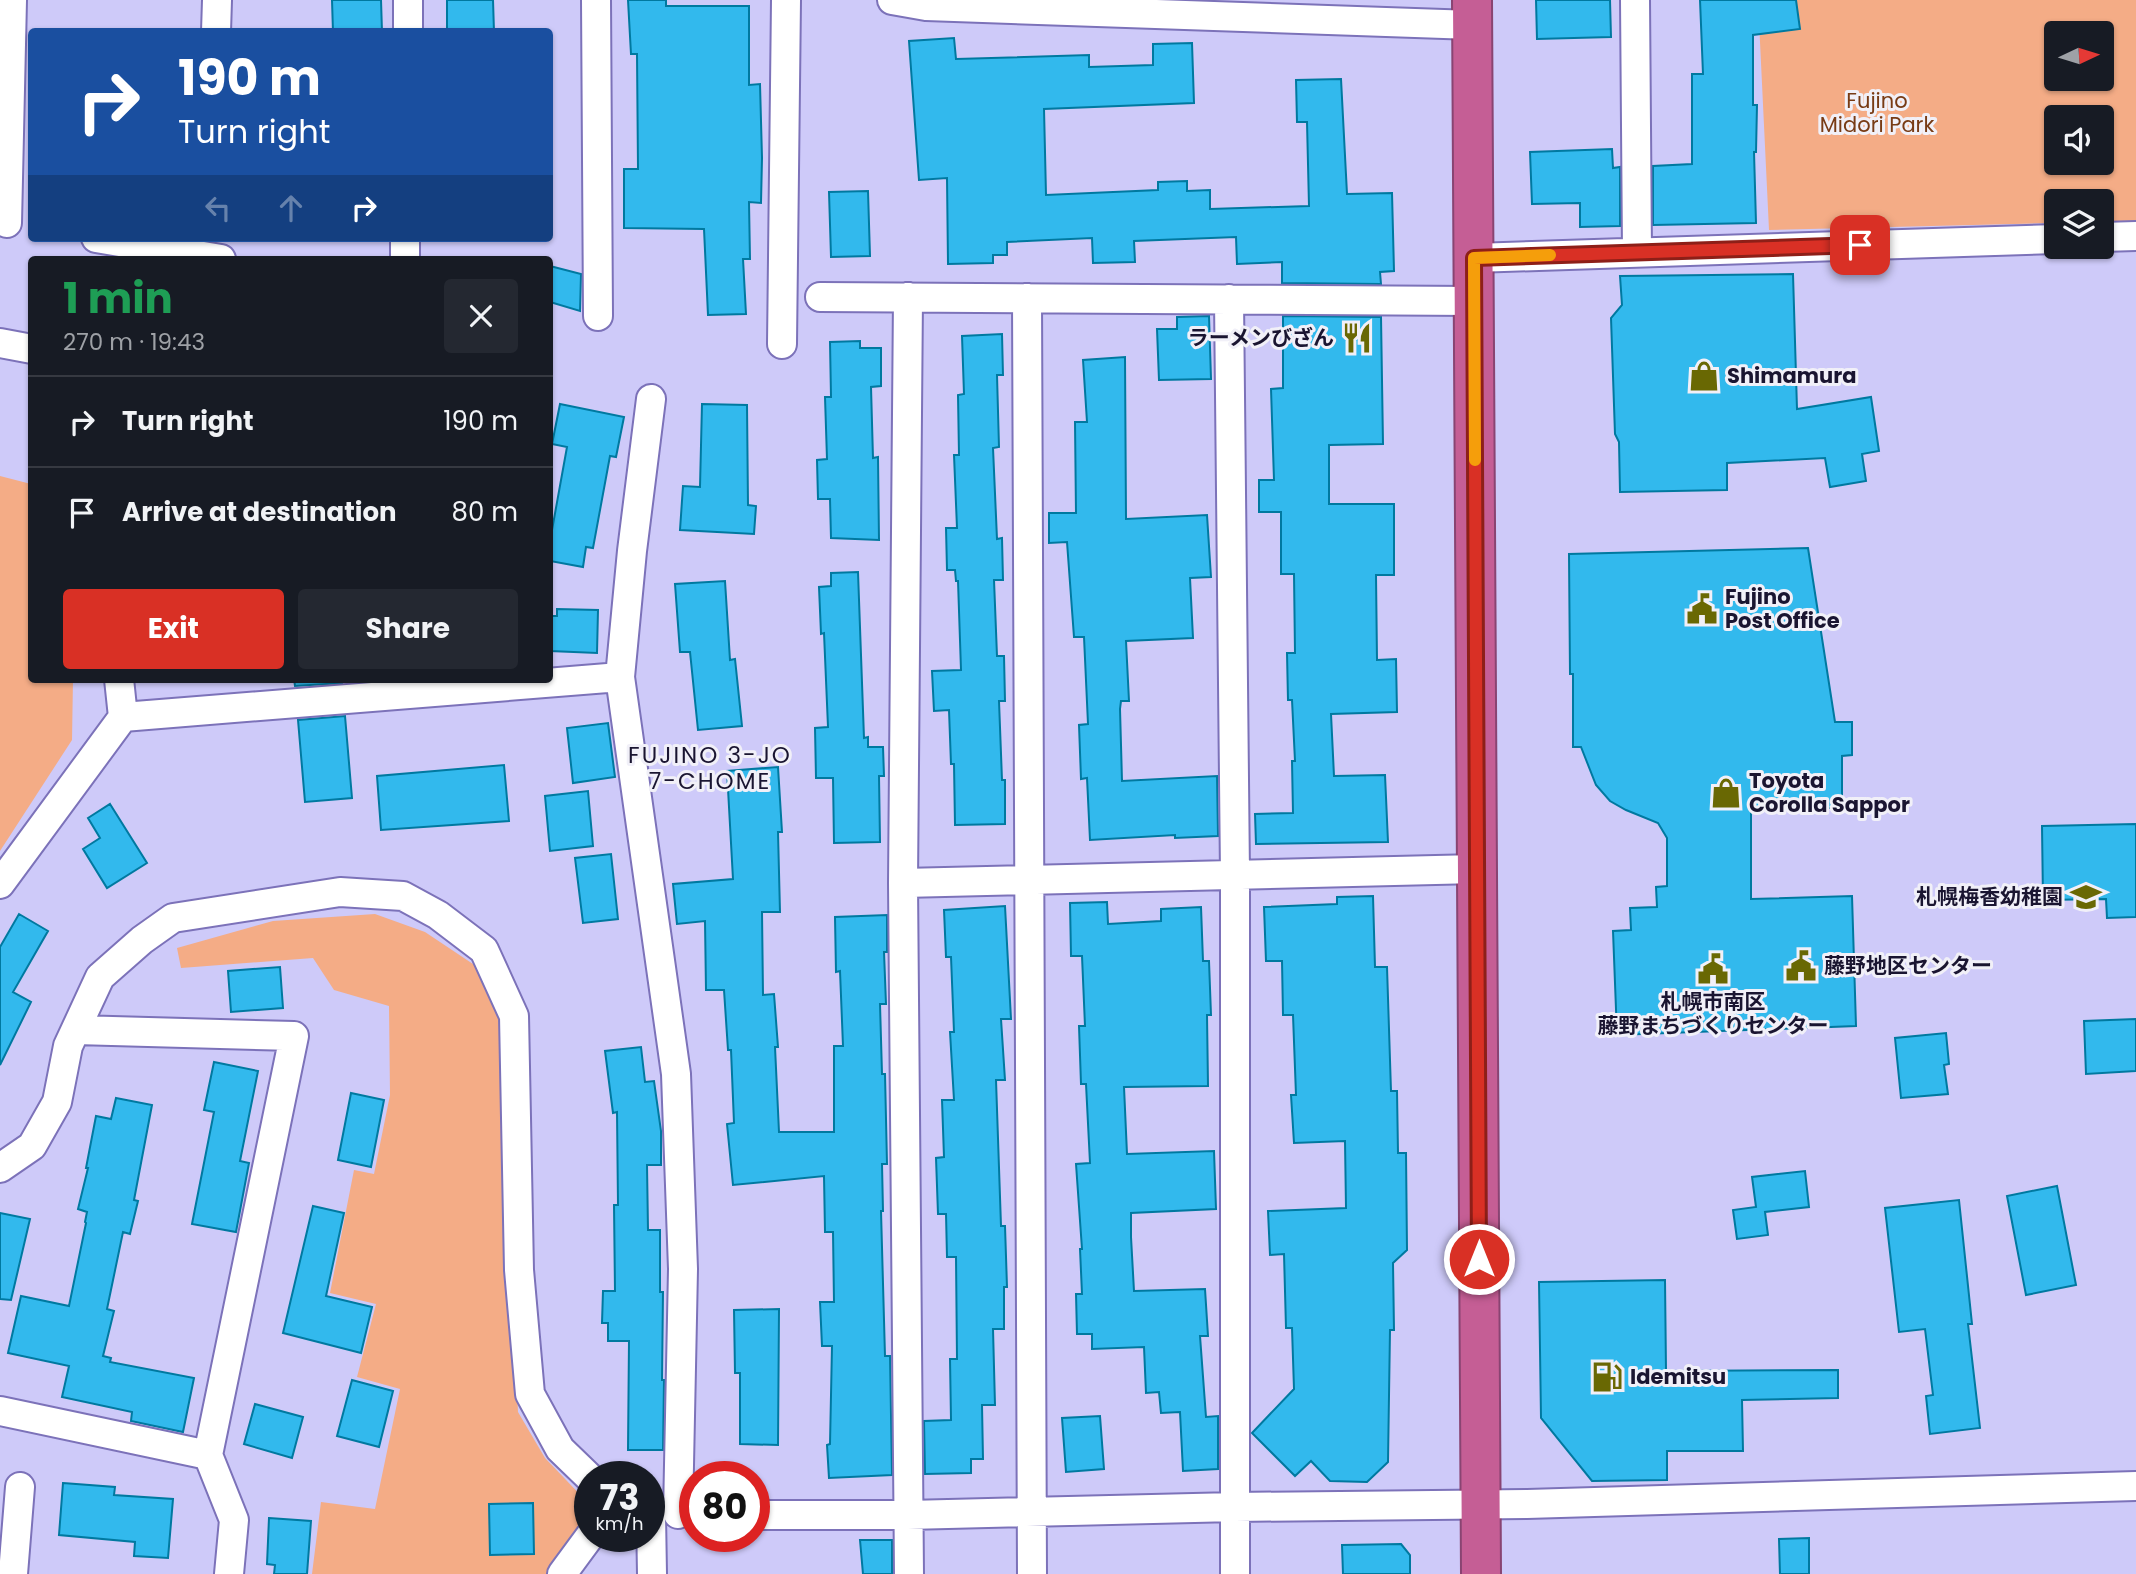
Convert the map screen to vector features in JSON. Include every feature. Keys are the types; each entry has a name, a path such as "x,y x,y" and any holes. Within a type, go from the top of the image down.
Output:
{"highway":[{"path":"1472,13 1481,1574"}],"street":[{"path":"12,0 13,224"},
{"path":"216,28 217,0"},
{"path":"408,0 408,28"},
{"path":"596,0 598,316"},
{"path":"782,344 786,0"},
{"path":"892,0 926,6 962,4 1472,13"},
{"path":"1635,0 1637,252"},
{"path":"2114,237 2136,236"},
{"path":"1474,258 2044,239"},
{"path":"130,242 216,252"},
{"path":"820,297 1474,301"},
{"path":"908,297 903,883 909,1574"},
{"path":"1027,298 1032,1574"},
{"path":"1229,299 1235,875 1234,1574"},
{"path":"0,343 28,348"},
{"path":"651,399 620,677 676,1074 683,1269 668,1514 652,1574"},
{"path":"553,683 620,677"},
{"path":"0,884 123,718 119,683"},
{"path":"123,718 547,683"},
{"path":"903,883 1477,869"},
{"path":"0,1168 32,1146 57,1102 68,1046 100,977 142,940 173,918 340,892 403,897 438,915 484,950 514,1016 519,1270 530,1394 560,1449 574,1463"},
{"path":"76,1030 294,1036 208,1455 234,1520 229,1574"},
{"path":"0,1411 208,1455"},
{"path":"770,1515 908,1515 1481,1504 2136,1486"},
{"path":"13,1574 20,1487"},
{"path":"562,1574 578,1552"}],"green space":[{"name":"Fujino Midori Park","path":"1758,0 2136,0 2136,221 2114,222 2114,189 2044,189 2044,223 1769,230"},
{"path":"0,476 28,483 28,683 73,683 72,740 0,851"},
{"path":"375,914 425,932 476,966 499,1017 518,1412 545,1458 574,1488 574,1539 547,1574 312,1574 321,1502 375,1509 400,1389 357,1377 376,1304 330,1293 354,1170 374,1174 390,1095 389,1006 334,990 313,958 181,968 177,948 273,921"}],"building":[{"path":"332,0 381,0 382,28 333,28"},
{"path":"447,0 493,0 494,28 447,28"},
{"path":"628,0 666,0 666,6 749,6 749,85 760,84 762,158 761,203 749,202 750,259 743,259 746,314 708,315 704,229 624,228 624,169 638,169 637,54 631,54"},
{"path":"1536,0 1610,0 1611,37 1537,39"},
{"path":"1700,0 1796,0 1800,29 1753,35 1753,105 1757,105 1754,152 1756,223 1653,225 1653,166 1692,164 1692,74 1703,74"},
{"path":"954,38 956,59 1089,55 1089,67 1153,65 1153,44 1192,43 1194,103 1044,109 1046,195 1158,190 1158,182 1187,181 1187,191 1210,190 1210,209 1309,206 1307,122 1297,122 1296,80 1341,79 1347,194 1392,193 1394,271 1380,272 1381,284 1282,283 1282,262 1237,264 1236,237 1134,241 1135,262 1093,263 1092,238 1007,242 1007,255 993,255 993,263 948,264 947,178 919,180 909,41"},
{"path":"1612,149 1613,168 1620,167 1620,226 1580,227 1580,203 1532,204 1530,152"},
{"path":"868,191 870,256 831,257 829,192"},
{"path":"553,267 581,274 580,311 553,303"},
{"name":"Shimamura","path":"1793,274 1797,409 1871,397 1879,451 1862,454 1866,481 1830,487 1825,458 1727,463 1727,490 1620,492 1611,318 1622,305 1620,276"},
{"path":"1209,316 1211,379 1159,380 1157,329 1177,329 1177,317"},
{"path":"1283,316 1381,317 1383,444 1329,445 1329,504 1394,504 1394,575 1376,575 1377,660 1396,659 1397,712 1331,714 1334,776 1385,775 1388,842 1256,844 1255,814 1293,813 1292,761 1295,761 1292,700 1288,700 1287,653 1295,653 1294,574 1281,574 1281,512 1259,512 1259,480 1274,480 1271,389 1283,388"},
{"path":"1002,334 1003,375 997,375 999,447 993,448 997,539 1002,538 1003,580 994,580 997,656 1004,656 1005,701 999,701 1002,780 1005,780 1005,824 955,825 954,764 951,764 949,710 934,711 932,671 961,670 958,581 955,570 947,570 946,528 957,528 954,455 959,455 958,395 964,394 962,336"},
{"path":"860,341 860,348 881,348 881,386 871,387 873,458 878,457 879,540 831,538 830,499 818,499 817,460 827,459 825,397 831,397 830,342"},
{"path":"1125,357 1126,519 1207,515 1211,577 1190,578 1193,638 1126,641 1129,701 1121,701 1120,709 1122,781 1217,776 1218,836 1175,838 1175,835 1090,840 1087,778 1081,779 1079,725 1088,724 1084,637 1074,637 1067,542 1049,543 1049,513 1076,513 1075,422 1087,422 1083,360"},
{"path":"560,404 624,417 616,457 610,456 593,548 586,547 583,567 553,562 553,524 567,447 553,444"},
{"path":"702,404 747,405 748,505 756,506 754,534 680,530 683,486 700,487"},
{"path":"1808,548 1835,722 1852,722 1852,755 1842,756 1842,808 1751,808 1751,899 1852,896 1856,1026 1617,1035 1613,931 1631,930 1630,908 1657,907 1656,887 1667,886 1667,838 1658,823 1610,801 1596,785 1581,747 1573,747 1569,554"},
{"path":"858,572 864,738 868,737 868,747 883,747 884,776 879,776 880,842 834,843 833,778 816,778 815,728 828,727 819,587 831,586 831,573"},
{"path":"725,581 730,660 735,659 742,726 698,730 690,652 680,652 675,584"},
{"path":"557,609 598,610 597,653 553,651 553,616 557,616"},
{"path":"295,683 342,683 295,686"},
{"path":"345,716 352,798 305,802 298,720"},
{"path":"608,723 615,777 573,783 567,728"},
{"path":"504,765 509,821 381,830 377,776"},
{"path":"778,767 782,832 778,832 780,912 762,912 763,995 774,994 779,1132 834,1132 834,1046 843,1046 840,971 836,972 835,917 887,915 887,952 884,952 886,1004 880,1004 887,1164 882,1164 881,1211 885,1356 890,1356 892,1475 829,1478 827,1445 830,1444 832,1346 822,1346 820,1302 834,1302 833,1232 825,1232 824,1176 733,1185 727,1124 734,1123 731,1050 728,1050 724,990 706,990 705,921 677,924 673,884 733,879 727,771"},
{"path":"588,791 593,846 550,851 545,796"},
{"path":"110,804 147,863 107,888 83,849 100,838 88,818"},
{"path":"2136,824 2136,917 2107,918 2106,899 2043,900 2042,826"},
{"path":"611,854 618,919 583,923 575,858"},
{"path":"1373,896 1375,967 1387,967 1391,1091 1397,1091 1398,1153 1406,1153 1407,1250 1393,1263 1394,1330 1390,1330 1388,1462 1367,1482 1330,1481 1311,1461 1295,1476 1252,1433 1294,1389 1292,1328 1286,1328 1284,1254 1270,1255 1268,1211 1346,1208 1345,1141 1294,1143 1291,1095 1296,1095 1293,1015 1283,1015 1282,961 1266,961 1264,907 1337,904 1337,897"},
{"path":"1107,902 1108,924 1161,921 1161,909 1201,907 1203,961 1209,961 1211,1015 1207,1015 1208,1086 1124,1087 1127,1154 1214,1151 1216,1209 1131,1213 1131,1237 1134,1291 1205,1289 1208,1336 1200,1336 1206,1417 1218,1416 1218,1469 1183,1471 1180,1412 1161,1413 1159,1392 1146,1393 1144,1347 1092,1349 1092,1334 1077,1334 1076,1294 1082,1294 1082,1249 1076,1164 1090,1163 1086,1084 1081,1084 1079,1026 1085,1026 1082,956 1071,956 1070,903"},
{"path":"1005,906 1011,1019 1001,1019 1005,1080 996,1080 1001,1226 1005,1226 1007,1287 1004,1287 1004,1329 993,1329 995,1405 982,1405 983,1459 971,1459 971,1473 925,1474 924,1421 951,1420 950,1359 957,1359 956,1257 947,1257 946,1214 938,1214 936,1158 944,1157 942,1100 954,1100 950,1032 954,1032 951,957 946,957 944,910"},
{"path":"19,914 48,931 13,992 31,1002 0,1065 0,947"},
{"path":"280,967 283,1008 231,1012 228,971"},
{"path":"2136,1019 2136,1071 2086,1074 2084,1021"},
{"path":"1946,1033 1949,1064 1944,1065 1948,1094 1901,1098 1895,1038"},
{"path":"641,1047 645,1082 654,1081 661,1131 661,1165 647,1165 648,1230 660,1230 660,1292 663,1292 663,1450 628,1450 629,1341 608,1341 608,1323 602,1323 603,1291 615,1291 614,1205 618,1205 617,1112 613,1113 605,1051"},
{"path":"214,1062 258,1071 240,1161 249,1163 236,1232 192,1224 214,1112 204,1110"},
{"path":"351,1093 384,1100 371,1167 338,1160"},
{"path":"116,1098 152,1105 134,1200 138,1201 130,1234 123,1232 107,1309 114,1311 103,1356 111,1358 110,1362 194,1378 183,1432 131,1421 132,1412 62,1397 69,1366 8,1353 21,1296 69,1306 86,1223 87,1212 78,1209 96,1116 111,1119"},
{"path":"1805,1171 1809,1207 1765,1212 1768,1235 1737,1239 1733,1210 1756,1207 1752,1177"},
{"path":"2057,1186 2076,1285 2026,1295 2007,1196"},
{"path":"1959,1200 1972,1324 1968,1324 1980,1428 1930,1434 1926,1396 1933,1395 1925,1329 1899,1332 1885,1208"},
{"path":"313,1206 344,1213 326,1296 372,1307 361,1353 283,1333"},
{"path":"0,1213 30,1219 11,1300 0,1299"},
{"path":"1665,1280 1666,1371 1838,1370 1838,1398 1742,1400 1743,1451 1667,1451 1667,1480 1592,1481 1541,1418 1539,1282"},
{"path":"779,1309 778,1445 740,1444 740,1373 735,1373 734,1310"},
{"path":"352,1380 393,1391 379,1447 337,1436"},
{"path":"255,1404 303,1417 292,1458 244,1444"},
{"path":"1100,1416 1104,1469 1066,1472 1062,1418"},
{"path":"63,1483 115,1487 114,1495 173,1499 168,1558 134,1556 135,1542 59,1535"},
{"path":"533,1503 534,1554 490,1555 489,1504"},
{"path":"269,1518 311,1521 307,1574 274,1574 275,1565 267,1564"},
{"path":"1809,1538 1809,1574 1780,1574 1779,1539"},
{"path":"860,1540 892,1540 892,1574 863,1574"},
{"path":"1401,1544 1410,1555 1410,1574 1343,1574 1342,1545"}],"slow traffic":[{"path":"1475,460 1474,258 1550,255"}],"place":[{"name":"ラーメンびざん","path":"1357,338"},
{"name":"Shimamura","path":"1704,376"},
{"name":"Fujino Post Office","path":"1702,609"},
{"name":"Toyota Corolla Sappor","path":"1726,793"},
{"name":"札幌梅香幼稚園","path":"2086,897"},
{"name":"藤野地区センター","path":"1801,966"},
{"name":"札幌市南区 藤野まちづくりセンター","path":"1713,969"},
{"name":"Idemitsu","path":"1607,1377"}],"district":[{"name":"FUJINO 3-JO 7-CHOME","path":"710,768"}],"route":[{"path":"1479,1259 1474,258 1860,245"}]}
